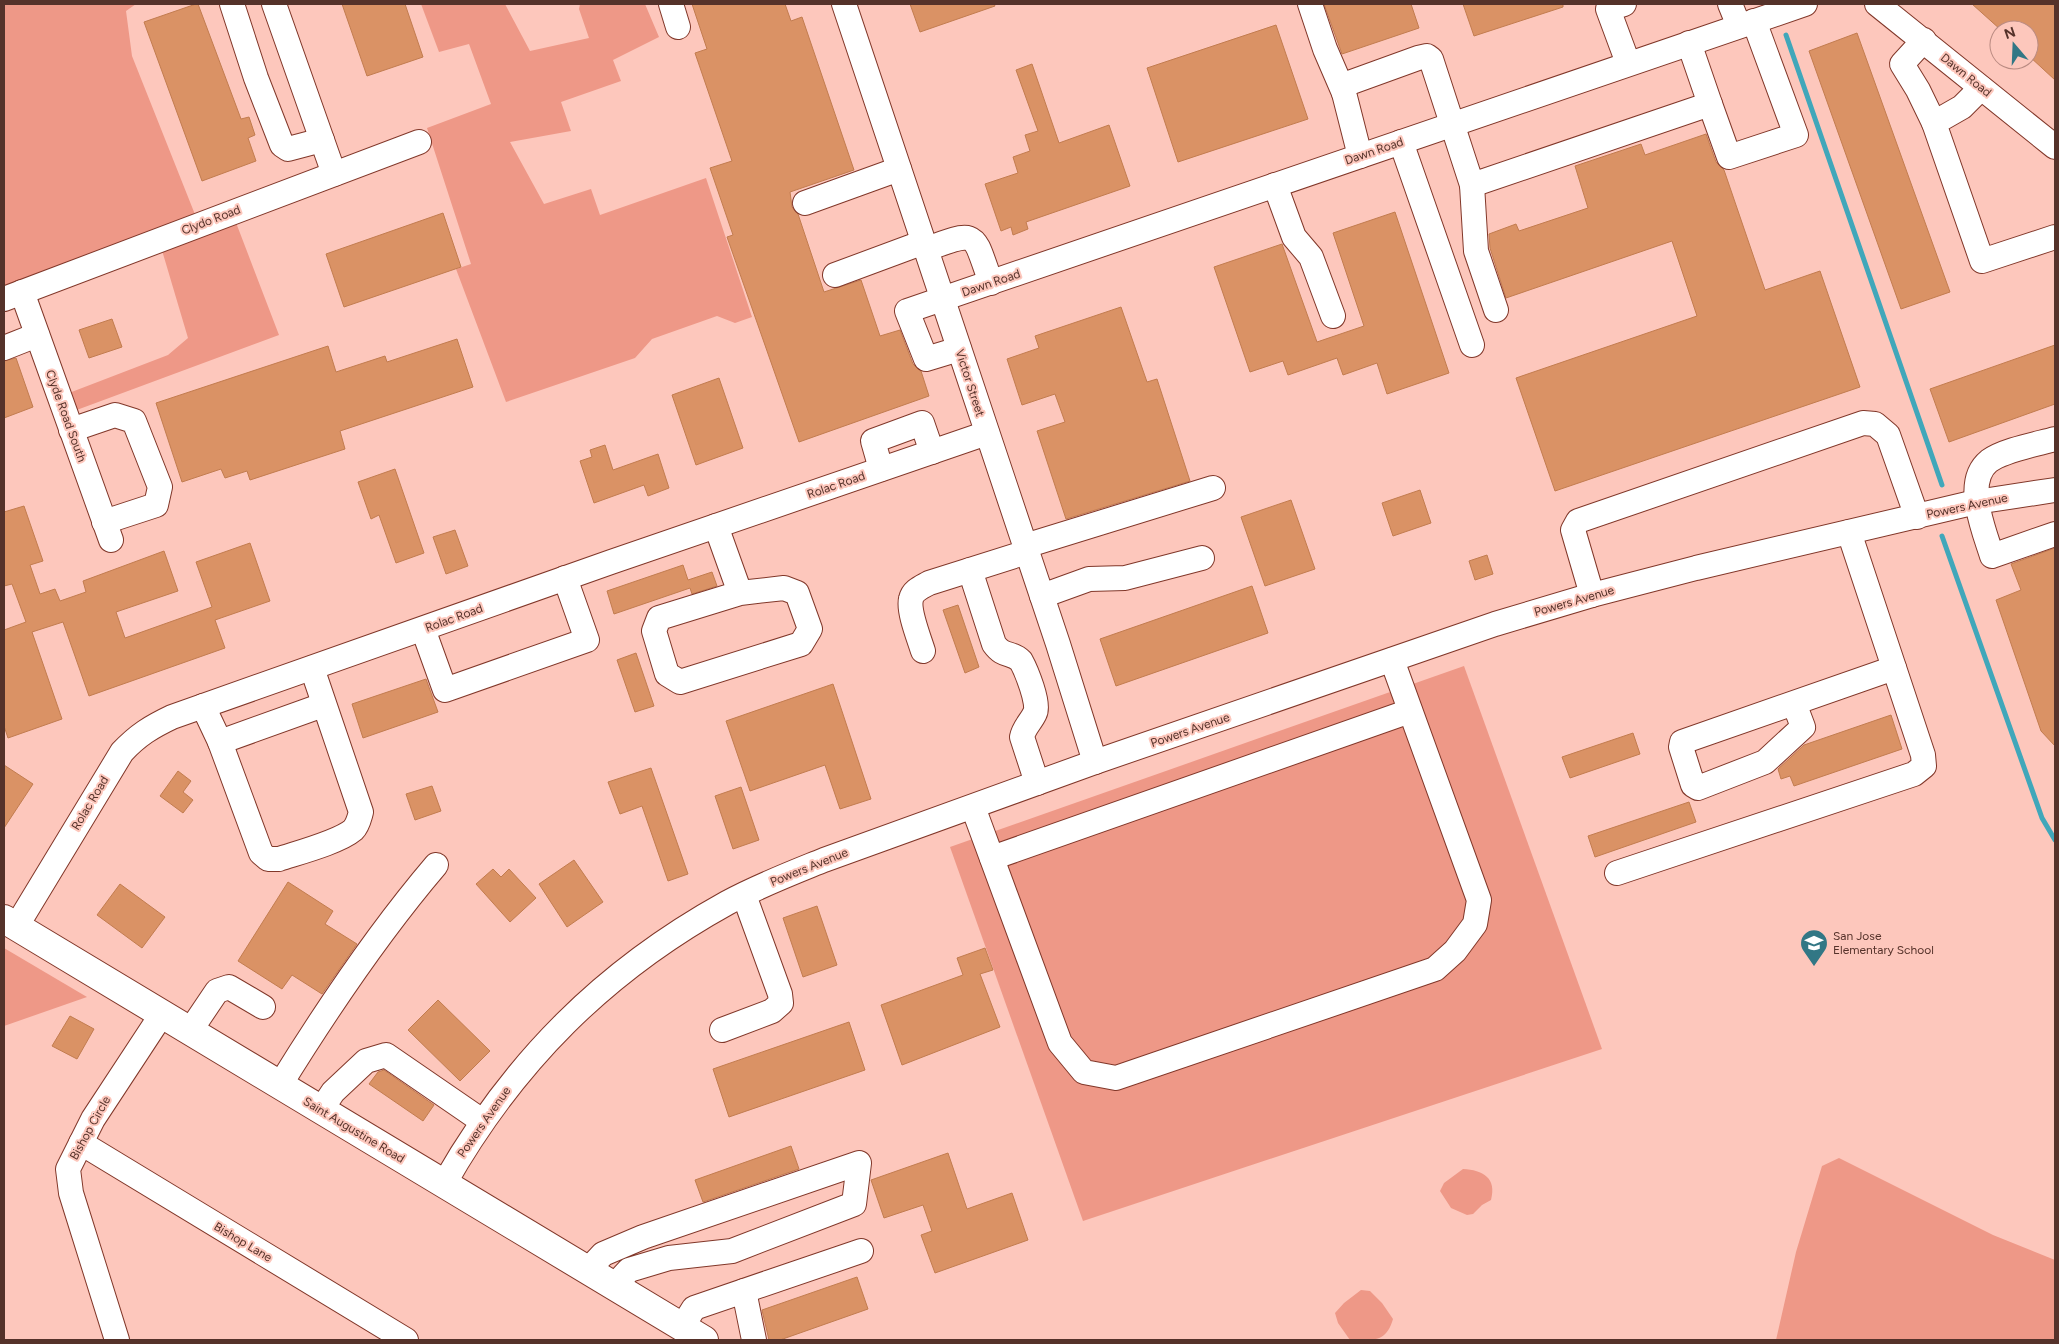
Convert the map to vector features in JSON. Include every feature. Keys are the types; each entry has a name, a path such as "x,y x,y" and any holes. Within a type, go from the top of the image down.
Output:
{"main road":[{"name":"Saint Augustine Road","path":"10,923 693,1334"}],"street":[{"path":"232,4 256,78 282,145 288,149 322,140"},
{"path":"274,4 334,174"},
{"path":"672,4 678,27"},
{"name":"Victor Street","path":"844,4 1042,596 1095,762"},
{"path":"1310,4 1324,49 1344,93 1360,156"},
{"path":"1689,42 1729,157 1796,135 1747,23 1730,4"},
{"name":"Dawn Road","path":"959,349 926,359 907,311 1804,4"},
{"path":"1613,5 1628,63"},
{"name":"Dawn Road","path":"1881,5 2055,147"},
{"path":"1924,40 1902,64 1918,90 1934,124 1982,261 2055,237"},
{"path":"1344,93 1345,87 1349,83 1427,56 1431,59 1472,185 1476,251 1496,310"},
{"path":"1934,124 1962,108 1981,88"},
{"path":"1472,185 1710,104"},
{"name":"Clydo Road","path":"13,295 419,142"},
{"path":"1401,142 1472,345"},
{"path":"805,202 899,169"},
{"path":"1275,185 1294,237 1311,257 1333,316"},
{"path":"835,275 925,246 966,237 972,238 978,247 991,282"},
{"name":"Clyde Road South","path":"13,295 37,335 71,430 108,531 156,504 160,487 134,422 115,416 71,430"},
{"path":"4,348 37,335"},
{"path":"1592,595 1573,530 1578,521 1864,423 1874,424 1888,435 1917,517"},
{"name":"Rolac Road","path":"10,923 122,752 139,734 150,728 202,706 565,578 987,433"},
{"path":"2055,439 1990,460 1981,469 1976,502 1992,556 2055,534"},
{"path":"923,651 911,607 911,599 918,589 929,583 1026,549 1213,488"},
{"name":"Powers Avenue","path":"444,1184 482,1122 517,1075 576,1012 614,978 641,957 707,915 744,895 824,860 1095,762 1495,624 1592,595 1696,568 1976,502 2055,490"},
{"path":"716,526 740,593"},
{"path":"1617,873 1914,774 1924,766 1923,755 1849,532"},
{"path":"1042,596 1088,579 1125,578 1202,558"},
{"path":"970,570 994,644 1000,652 1021,660 1037,703 1037,711 1023,729 1022,737 1037,783"},
{"path":"423,629 445,690 587,640 565,578"},
{"path":"784,588 797,593 810,629 802,644 680,682 667,674 654,632 660,618 740,593 784,588"},
{"path":"972,806 1060,1043 1084,1072 1116,1078 1435,969 1455,951 1475,924 1479,900 1392,660"},
{"path":"202,706 220,742 261,853 268,859 279,859 341,837 352,831 358,824 361,812 323,705 312,668"},
{"path":"1794,703 1803,727 1765,762 1698,788 1694,785 1681,747 1682,742 1894,668"},
{"path":"220,742 323,705"},
{"path":"992,858 1410,711"},
{"path":"280,1085 395,914 436,865"},
{"path":"722,1030 772,1012 781,1003 780,994 744,895"},
{"path":"190,1031 217,991 229,987 263,1007"},
{"name":"Bishop Circle","path":"117,1340 70,1193 68,1169 93,1119 162,1014"},
{"path":"320,1110 333,1092 366,1061 386,1055 482,1122"},
{"name":"Bishop Lane","path":"81,1143 406,1340"},
{"path":"588,1270 603,1254 643,1238 859,1163 854,1204 732,1251 669,1258 629,1270 614,1286"},
{"path":"693,1334 694,1308 861,1251"},
{"path":"744,1291 754,1340"}],"shaded area":[{"path":"4,4 136,4 126,11 132,56 196,217 4,292"},
{"path":"421,4 505,4 530,51 589,38 579,9 580,4 645,4 659,37 613,60 621,81 561,102 571,131 510,142 544,204 591,189 600,215 706,178 752,317 735,323 717,316 652,339 635,358 506,402 456,269 471,264 427,128 491,104 469,44 439,52"},
{"path":"235,220 279,335 74,411 69,393 168,355 188,338 161,247"},
{"path":"1464,666 1602,1049 1083,1221 950,847"},
{"path":"4,948 87,997 4,1026"},
{"path":"1839,1158 1993,1235 2055,1260 2055,1340 1776,1340 1796,1252 1822,1166"},
{"path":"1463,1169 1482,1173 1487,1177 1492,1186 1491,1200 1482,1205 1473,1214 1467,1215 1451,1208 1440,1191 1444,1183"},
{"path":"1361,1290 1370,1291 1382,1303 1393,1319 1386,1333 1377,1339 1350,1340 1338,1323 1335,1313 1344,1303"}],"building":[{"path":"198,4 241,119 249,117 255,135 248,138 256,161 202,181 144,22"},
{"path":"342,4 405,4 423,57 367,76"},
{"path":"692,4 785,4 791,21 802,17 854,170 790,192 792,207 798,214 824,292 861,280 880,336 900,330 913,364 921,371 929,396 799,442 727,237 733,235 710,168 732,161 695,53 707,49"},
{"path":"910,4 994,4 995,6 920,32"},
{"path":"1324,4 1411,4 1419,28 1342,54"},
{"path":"1463,4 1563,4 1563,7 1474,36"},
{"path":"1972,4 2055,4 2055,80 2039,65 2039,20 1990,20"},
{"path":"1276,25 1308,119 1178,162 1147,68"},
{"path":"1857,33 1950,292 1901,309 1809,51"},
{"path":"1032,64 1059,143 1109,125 1130,186 1026,222 1028,229 1013,235 1011,227 1001,231 985,184 1018,173 1013,157 1030,151 1025,135 1038,131 1016,70"},
{"path":"1706,134 1716,162 1724,170 1765,290 1820,271 1860,387 1555,491 1516,378 1697,316 1672,241 1506,298 1490,248 1489,234 1516,224 1519,231 1588,208 1575,166 1641,144 1645,155"},
{"path":"1395,212 1449,373 1387,394 1377,363 1343,375 1337,358 1288,375 1283,361 1250,372 1214,267 1282,244 1317,342 1364,326 1333,233"},
{"path":"443,213 461,267 344,307 326,254"},
{"path":"1121,307 1147,382 1157,379 1190,481 1066,519 1037,431 1065,422 1055,394 1022,405 1007,359 1039,348 1035,336"},
{"path":"112,319 122,347 89,358 79,330"},
{"path":"457,339 473,387 340,431 345,449 250,480 247,471 225,478 221,469 182,482 156,403 328,346 336,372 385,356 387,362"},
{"path":"2055,345 2055,404 1949,442 1930,389"},
{"path":"16,358 33,407 4,418 4,361"},
{"path":"719,378 743,448 696,465 672,395"},
{"path":"605,445 613,470 658,454 669,488 648,496 644,485 594,503 580,461 592,457 590,450"},
{"path":"395,469 424,553 396,563 379,515 371,519 358,482"},
{"path":"1420,490 1431,523 1393,536 1382,503"},
{"path":"1291,500 1315,569 1265,586 1241,517"},
{"path":"24,506 43,561 30,565 40,594 55,589 60,601 86,592 83,581 164,551 178,591 116,612 125,638 212,607 196,562 250,543 270,601 215,620 225,648 89,696 63,622 32,632 62,719 8,738 4,726 4,630 26,622 12,584 4,586 4,512"},
{"path":"455,530 468,566 446,574 433,537"},
{"path":"2055,548 2055,746 2041,731 1996,600 2021,590 2011,564"},
{"path":"1487,555 1493,574 1475,580 1469,561"},
{"path":"683,565 688,580 712,572 717,586 692,594 690,588 614,614 607,591"},
{"path":"1252,586 1268,633 1116,686 1100,639"},
{"path":"958,605 979,667 965,673 943,610"},
{"path":"636,653 654,706 635,712 617,660"},
{"path":"426,679 438,712 363,738 352,704"},
{"path":"833,684 871,799 840,809 825,765 750,791 726,721"},
{"path":"1891,715 1902,749 1794,786 1790,776 1781,779 1778,769 1804,745"},
{"path":"1633,733 1640,754 1570,778 1562,757"},
{"path":"4,765 33,784 4,828"},
{"path":"651,768 688,874 668,881 642,806 620,814 608,782"},
{"path":"178,771 191,781 183,792 193,800 183,813 160,796"},
{"path":"432,786 441,811 415,820 406,794"},
{"path":"741,787 759,840 733,849 715,796"},
{"path":"1689,802 1696,822 1595,857 1588,836"},
{"path":"574,860 603,902 567,927 539,884"},
{"path":"493,869 501,877 509,869 536,898 510,922 476,884"},
{"path":"288,882 333,911 325,924 357,944 322,994 292,975 282,989 238,961"},
{"path":"120,884 165,917 142,948 97,915"},
{"path":"817,906 837,965 803,977 783,918"},
{"path":"985,948 993,970 980,974 1000,1027 902,1065 881,1005 963,975 957,958"},
{"path":"438,1000 490,1051 460,1081 408,1030"},
{"path":"70,1016 94,1029 77,1059 52,1046"},
{"path":"849,1022 865,1070 729,1117 713,1069"},
{"path":"384,1070 434,1105 423,1121 369,1084 378,1072"},
{"path":"791,1146 799,1169 703,1202 695,1180"},
{"path":"948,1153 967,1209 1012,1193 1028,1240 935,1273 921,1235 932,1231 923,1205 884,1218 871,1180"},
{"path":"857,1277 868,1309 780,1340 769,1340 762,1310"}],"waterway":[{"path":"1786,35 1942,485"},
{"path":"1942,536 2042,818 2055,840"}],"place":[{"name":"San Jose Elementary School","path":"1814,967"}]}
